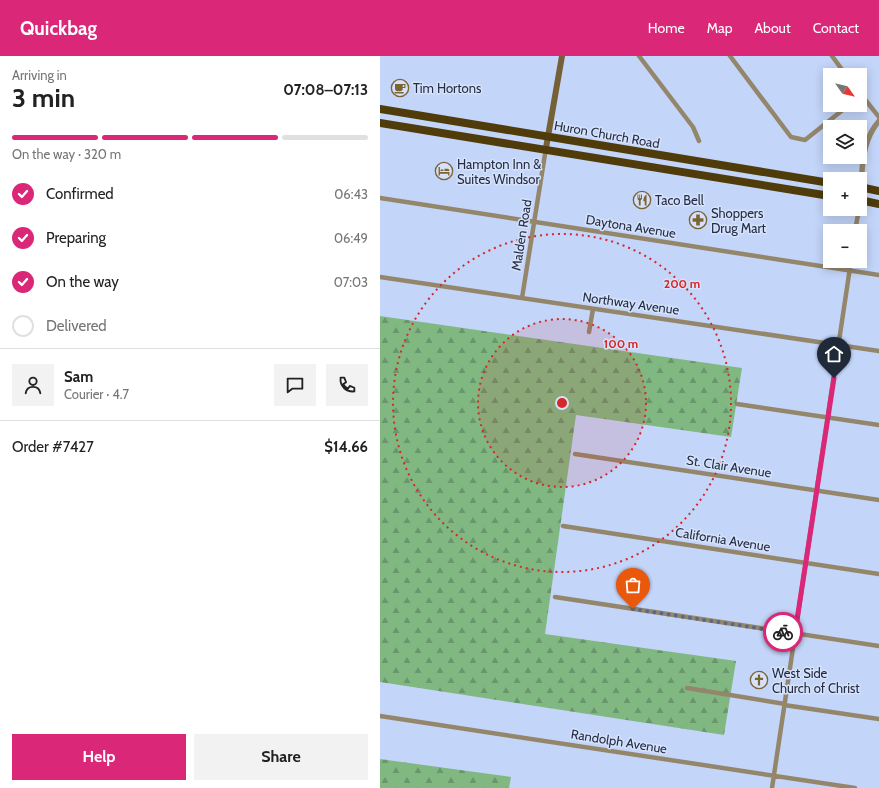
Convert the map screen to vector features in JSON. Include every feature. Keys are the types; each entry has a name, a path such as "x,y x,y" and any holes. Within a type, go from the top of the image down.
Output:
{"highway":[{"name":"Huron Church Road","path":"380,110 548,135 630,151 823,182"},
{"name":"Huron Church Road","path":"380,123 546,148 823,195"},
{"path":"867,189 879,191"},
{"path":"867,201 879,204"}],"main road":[{"name":"Malden Road","path":"546,148 562,56"}],"street":[{"path":"639,56 693,127 699,140"},
{"path":"730,56 791,137 805,140 840,112"},
{"path":"832,56 841,68"},
{"path":"867,103 879,117"},
{"path":"863,172 866,145 872,129 879,121"},
{"name":"Malden Road","path":"522,298 546,148"},
{"name":"Daytona Avenue","path":"380,198 879,275"},
{"path":"772,788 850,268"},
{"name":"Northway Avenue","path":"380,277 879,351"},
{"path":"589,332 593,309"},
{"path":"737,404 879,425"},
{"name":"St. Clair Avenue","path":"575,454 879,500"},
{"name":"California Avenue","path":"564,526 879,574"},
{"path":"555,597 879,646"},
{"path":"687,688 879,719"},
{"name":"Randolph Avenue","path":"380,716 855,788"}],"green space":[{"path":"380,316 742,368 731,437 576,415 545,634 736,661 724,735 380,682"},
{"path":"380,759 511,777 509,788 380,788"}],"way so far":[{"path":"633,609 783,632"}],"place":[{"name":"Tim Hortons","path":"400,88"},
{"name":"Hampton Inn & Suites Windsor","path":"444,171"},
{"name":"Taco Bell","path":"642,200"},
{"name":"Shoppers Drug Mart","path":"698,220"},
{"name":"West Side Church of Christ","path":"759,680"}],"route":[{"path":"783,632 795,633 834,378"}]}
